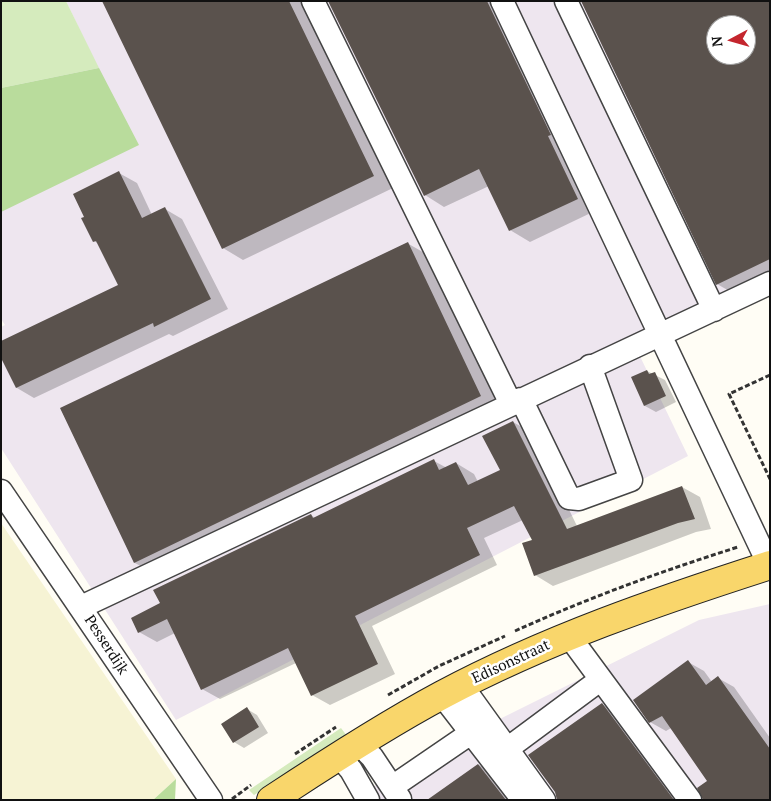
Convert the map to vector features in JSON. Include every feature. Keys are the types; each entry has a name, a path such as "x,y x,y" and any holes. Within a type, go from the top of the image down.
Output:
{"main road":[{"name":"Edisonstraat","path":"271,800 349,750 452,690 569,636 664,599 769,565"}],"street":[{"path":"313,1 516,401 569,498 578,499 631,480 590,366"},
{"path":"502,1 661,333 769,565"},
{"path":"566,1 714,310"},
{"path":"81,607 770,283"},
{"name":"Pesserdijk","path":"1,491 211,800"},
{"path":"569,636 690,800"},
{"path":"507,749 600,680"},
{"path":"452,690 471,733 523,800"},
{"path":"452,690 507,749 544,800"},
{"path":"368,800 351,770 349,750 372,757 397,793 471,733"}],"path":[{"path":"770,375 729,394 770,479"}],"shaded area":[{"path":"66,1 770,1 770,279 636,348 688,456 176,720 1,448 1,327 5,325 1,319 1,88 98,68"},
{"path":"1,523 176,779 153,800 1,800"},
{"path":"770,604 770,800 364,800 381,778 699,620"}],"green space":[{"path":"1,1 66,1 99,68 1,88"},
{"path":"99,68 139,145 1,212 1,88"},
{"path":"341,728 347,736 254,795 249,790"},
{"path":"176,779 175,800 153,800"}],"building":[{"path":"102,1 289,1 374,176 222,249"},
{"path":"328,1 487,1 551,135 548,136 578,199 509,231 479,169 424,196"},
{"path":"581,1 770,1 770,259 716,285"},
{"path":"119,171 142,218 165,207 211,299 154,327 153,323 16,388 1,358 1,341 118,285 96,241 93,242 81,218 84,217 73,194"},
{"path":"408,242 481,396 134,563 60,408"},
{"path":"647,370 649,374 655,372 666,396 644,406 631,377"},
{"path":"513,421 567,529 682,486 695,519 678,523 534,576 522,543 532,540 514,506 467,528 480,555 355,616 378,664 311,696 288,648 201,690 167,619 138,633 131,618 160,603 153,590 311,514 313,518 434,459 439,470 456,462 468,485 500,470 482,436"},
{"path":"688,660 706,685 718,676 770,749 770,800 703,800 697,788 707,781 662,716 649,723 633,700"},
{"path":"602,703 674,800 557,800 555,792 528,755"},
{"path":"247,707 259,727 233,743 221,724"},
{"path":"478,764 506,800 427,800"}]}
